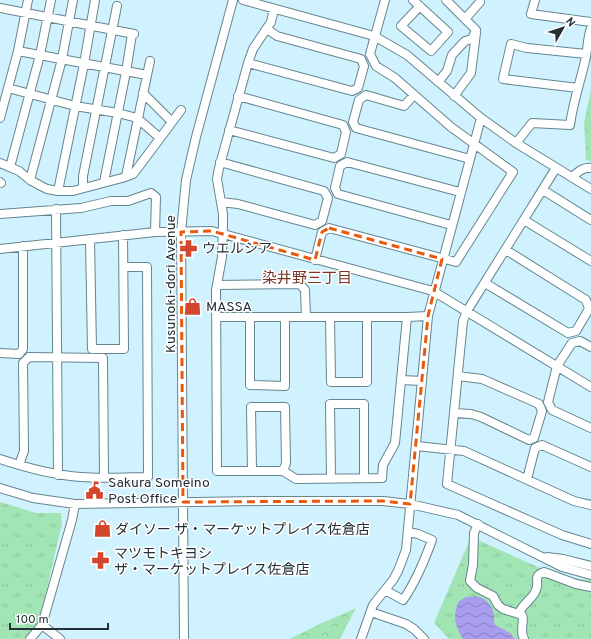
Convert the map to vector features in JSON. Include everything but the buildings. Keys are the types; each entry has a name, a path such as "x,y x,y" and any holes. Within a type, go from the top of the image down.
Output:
{"street":[{"path":"0,118 18,51 28,0"},
{"path":"10,167 40,55 51,0"},
{"path":"30,180 62,59 72,0"},
{"path":"58,191 74,106 84,64 95,0"},
{"name":"Kusunoki-dori Avenue","path":"184,639 181,232 186,180 233,0"},
{"path":"243,0 374,36 407,55 454,96 516,143 591,189"},
{"path":"315,260 322,232 329,228 456,262 513,172 451,126 395,78 376,66 370,54 385,0"},
{"path":"413,0 420,6 448,32 431,51 401,26 420,6"},
{"path":"446,0 476,30"},
{"path":"535,0 531,14 591,22"},
{"path":"465,19 480,2"},
{"path":"83,188 83,176 116,6"},
{"path":"0,8 133,34 104,182"},
{"path":"274,9 271,22 253,49 248,63 220,162 217,180 223,214 222,257 217,285 216,318 217,471 283,471 296,479 382,478 383,465 395,443 408,317"},
{"path":"516,143 532,122 570,125 573,104 591,28"},
{"path":"248,63 352,91 358,88 364,66 361,59 277,36 266,29"},
{"path":"438,82 448,71 452,55 465,41 472,39 476,30"},
{"path":"454,96 471,73 476,30"},
{"path":"578,88 503,79 511,44 527,48 586,54"},
{"path":"18,51 147,75"},
{"path":"126,176 150,61"},
{"path":"8,88 74,106 118,112 137,118 160,138"},
{"path":"143,93 172,122"},
{"path":"414,95 404,106 366,95 358,100 352,122 356,128 470,159"},
{"path":"229,130 334,158 341,154 346,132 342,125 238,96"},
{"path":"0,163 19,171 30,180 47,189 58,191 73,191 133,174 181,110"},
{"path":"361,639 373,605 398,571 406,550 428,316 433,291 460,192 482,118"},
{"path":"220,162 324,190 328,198 322,221 315,225 238,204 221,202"},
{"path":"451,225 338,194 335,188 340,166 347,162 460,192"},
{"path":"556,168 467,311 463,321 447,484 562,535 591,544"},
{"path":"572,177 581,170 591,168"},
{"path":"543,190 591,220"},
{"path":"0,214 81,208 111,201 128,201 151,192 156,198 155,232"},
{"path":"56,210 58,475"},
{"path":"524,220 591,261"},
{"path":"0,249 155,232 212,232 433,291 591,387"},
{"path":"90,239 92,349 124,349 123,235"},
{"path":"0,353 19,354 24,349 23,246"},
{"path":"485,283 568,333 576,331 589,309 586,300 506,250"},
{"path":"0,459 58,475 82,477 148,477 147,267 124,267"},
{"path":"217,285 300,284 305,290 306,317"},
{"path":"216,318 428,316"},
{"path":"330,317 330,382 366,382 367,317"},
{"path":"250,318 250,385 285,386 285,318"},
{"path":"591,347 580,341 572,343 557,366 548,402 552,410 591,428"},
{"path":"19,465 24,451 23,363 29,357 103,358 104,477"},
{"path":"454,412 481,417 529,440 534,438 542,411 539,404 482,379 458,376"},
{"path":"402,380 422,380"},
{"path":"331,478 330,404 364,404 364,478"},
{"path":"252,470 251,407 285,407 286,462 283,471"},
{"path":"527,479 535,448 542,445 591,467"},
{"path":"416,446 464,451 574,501 591,505"},
{"path":"0,488 34,498 75,504 262,501 383,501 410,504 458,515 562,566 591,574"},
{"path":"30,639 42,625 72,520 75,504"},
{"path":"478,524 474,533 473,565 470,581 477,588 493,596 498,605 503,609 522,615 524,620 521,632 524,639"},
{"path":"385,590 403,600 411,589 422,567 432,540 418,534 408,532"},
{"path":"542,557 563,559 591,566"},
{"path":"519,613 524,603 536,590 537,578 544,572 576,584 591,587"},
{"path":"371,612 406,624 414,629 424,639"},
{"path":"42,625 60,639"}],"highlighted area":[{"path":"329,228 442,259 428,316 410,504 383,501 183,502 181,232 212,231 315,260 322,232"}],"green space":[{"path":"591,90 591,161 586,160 584,123"},
{"path":"0,502 36,513 61,513 62,524 39,622 35,630 26,639 0,639"},
{"path":"471,537 540,568 572,578 591,580 591,639 449,639 434,623"},
{"path":"356,608 340,639 289,639 322,623"}],"water":[{"path":"466,597 479,597 487,602 493,610 495,625 510,633 515,639 463,639 456,625 455,616 459,601"}],"place":[{"name":"ウエルシア","path":"189,248"},
{"name":"MASSA","path":"193,306"},
{"name":"Sakura Someino Post Office","path":"95,490"},
{"name":"ダイソー ザ・マーケットプレイス佐倉店","path":"102,529"},
{"name":"マツモトキヨシ ザ・マーケットプレイス佐倉店","path":"101,561"}],"district":[{"name":"染井野三丁目","path":"307,278"}]}
